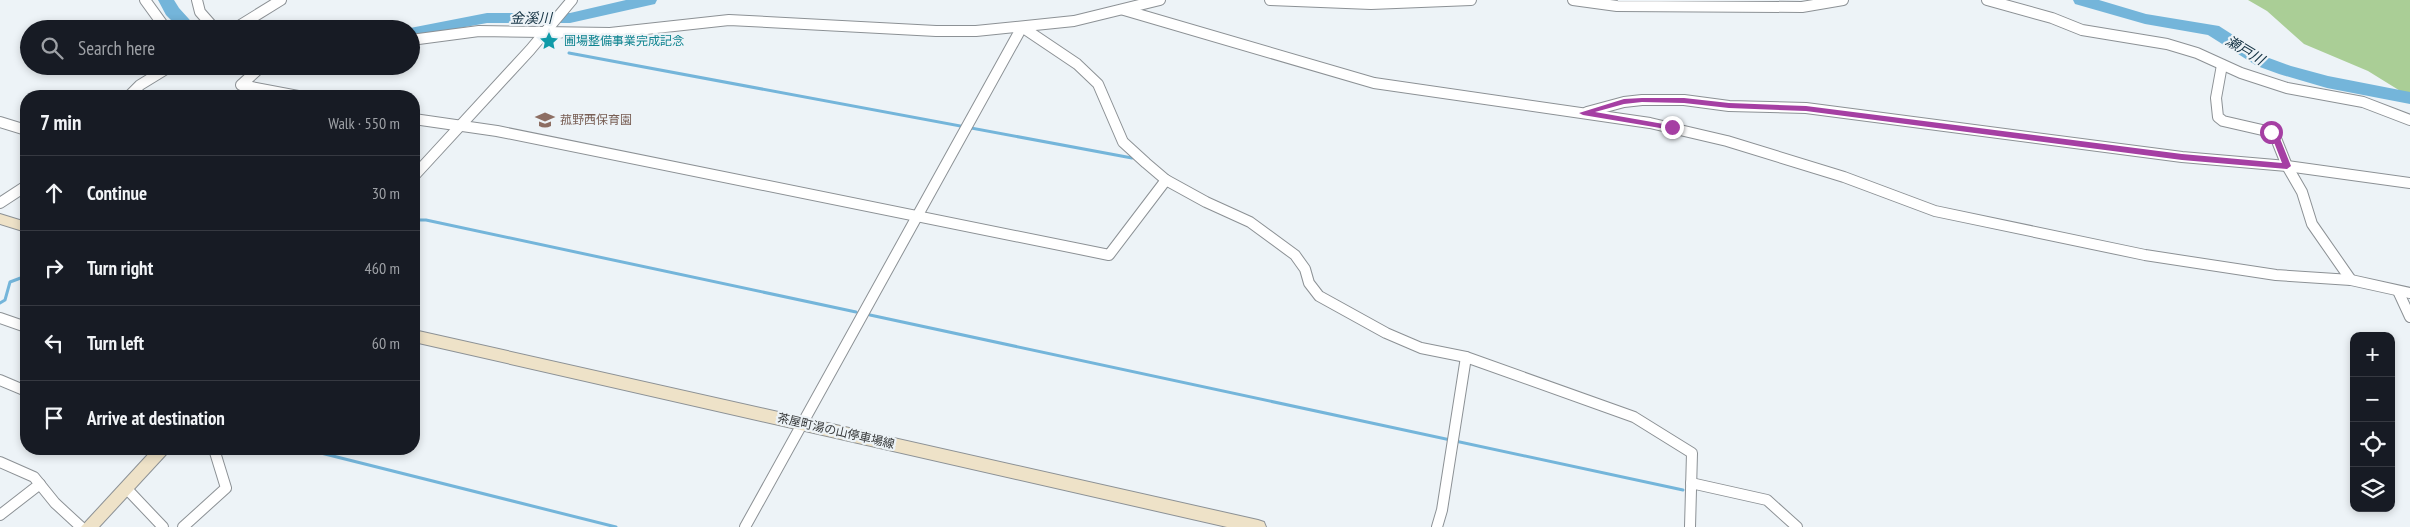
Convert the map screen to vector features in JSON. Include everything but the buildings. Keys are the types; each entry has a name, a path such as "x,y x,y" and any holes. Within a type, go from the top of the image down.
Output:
{"main road":[{"path":"0,219 20,225"},
{"name":"茶屋町湯の山停車場線","path":"420,337 1258,527"},
{"path":"89,527 157,455"}],"street":[{"path":"145,0 159,20"},
{"path":"197,0 200,12 207,20"},
{"path":"249,20 281,0"},
{"path":"420,39 478,31 546,30 610,33 737,20 936,31 976,31 1074,21 1160,0"},
{"path":"1270,0 1364,2 1471,0"},
{"path":"1573,0 1618,6 1802,7 1843,0"},
{"path":"1987,0 2052,18 2082,30 2167,44 2197,53 2241,73 2296,90 2363,102 2410,120"},
{"path":"420,169 530,50 568,2"},
{"path":"1124,10 1374,83 1672,127 1836,174 1935,211 2145,255 2276,275 2351,280 2410,294"},
{"path":"745,527 1022,26"},
{"path":"1022,26 1077,64 1098,84 1123,142 1166,180 1206,202 1250,222 1295,255 1305,269 1309,283 1319,296 1386,333 1421,348 1466,357 1634,417 1692,453 1690,527"},
{"path":"2222,65 2216,98 2218,116 2223,121 2274,134 2287,166 2302,192 2315,230 2339,260 2351,280"},
{"path":"135,90 156,75"},
{"path":"252,75 241,85 267,90"},
{"path":"1583,113 1624,102 1642,100 1782,107 2182,157 2287,166 2410,183"},
{"path":"420,120 496,131 1109,255 1166,180"},
{"path":"0,122 20,128"},
{"path":"0,203 20,190"},
{"path":"2398,291 2410,317"},
{"path":"0,318 20,325"},
{"path":"1437,527 1442,510 1455,434 1466,357"},
{"path":"0,380 20,387"},
{"path":"183,527 226,488 216,455"},
{"path":"0,462 34,477 55,503 81,527"},
{"path":"1691,483 1768,500 1797,527"},
{"path":"0,514 40,484"},
{"path":"126,488 163,527"}],"green space":[{"path":"2248,0 2410,0 2410,97 2368,71 2304,44 2267,11"}],"waterway":[{"name":"金溪川","path":"166,0 172,11 181,20"},
{"name":"金溪川","path":"420,30 487,18 570,18 649,0"},
{"name":"瀬戸川","path":"2081,0 2145,19 2213,30 2263,62 2285,70 2327,82 2410,98"},
{"path":"569,53 1132,158"},
{"path":"420,220 856,312"},
{"path":"0,303 5,300 10,282 20,278"},
{"path":"870,315 1683,490"},
{"path":"329,455 616,527"}],"place":[{"name":"圃場整備事業完成記念","path":"549,41"},
{"name":"菰野西保育園","path":"545,120"}],"route":[{"path":"1672,127 1583,113 1624,102 1642,100 1684,100 1729,106 1806,108 2182,157 2287,166 2276,136 2271,132"}]}
